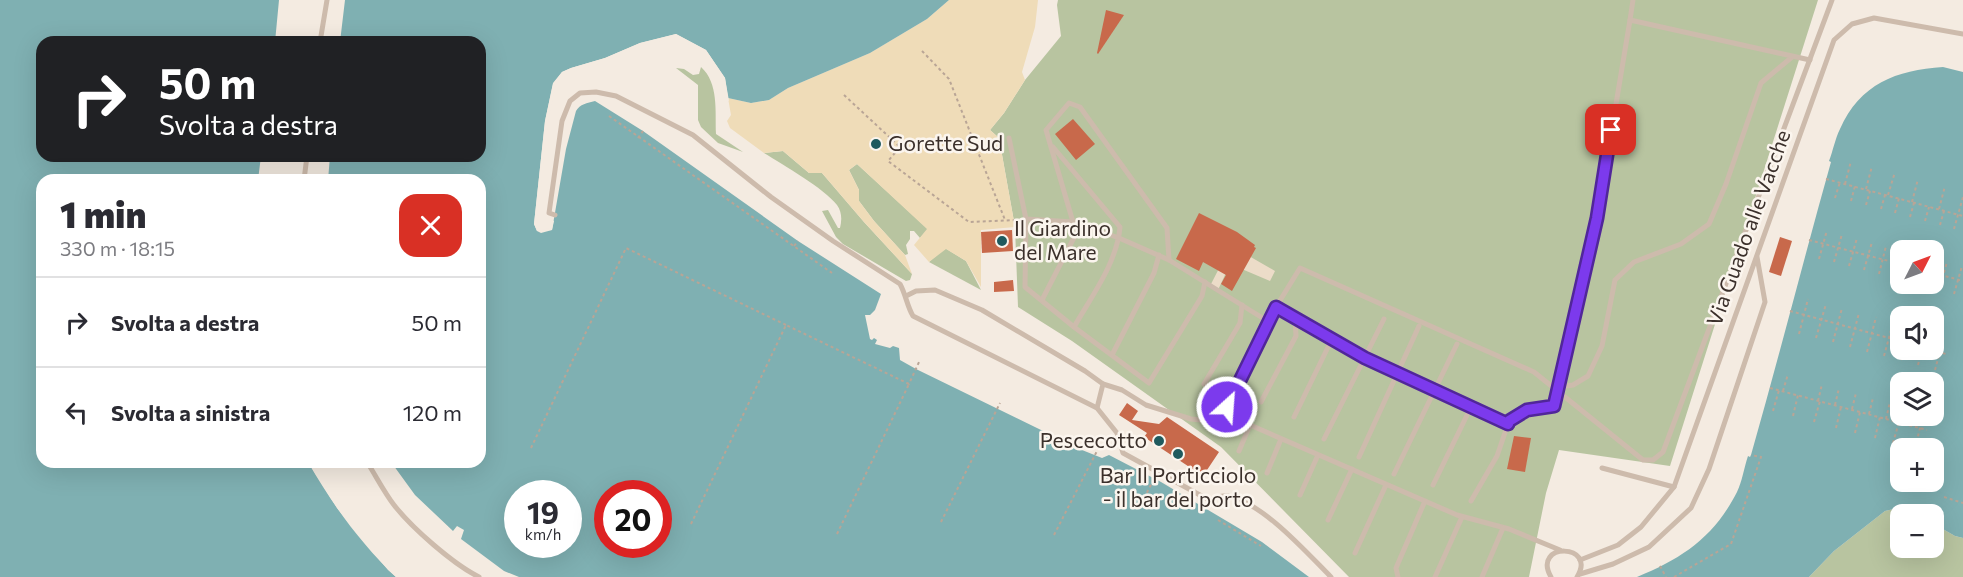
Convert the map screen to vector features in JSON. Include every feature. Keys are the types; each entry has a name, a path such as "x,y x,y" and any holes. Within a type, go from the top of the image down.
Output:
{"lane":[{"path":"321,36 327,0"},
{"path":"1471,501 1497,456 1509,421 1527,410 1554,406 1597,218 1633,0"},
{"path":"1227,407 1276,307 1300,268 1534,372 1559,389 1642,460 1653,460 1663,452 1832,0"},
{"name":"Via Guado alle Vacche","path":"1580,560 1618,545 1641,528 1674,487 1834,40 1852,24 1874,18 1963,34"},
{"path":"1630,20 1810,60"},
{"path":"1559,389 1573,385 1588,376 1602,346 1615,280 1634,262 1681,244 1709,224 1726,184 1761,83 1792,57"},
{"path":"555,215 549,213 562,121 570,101 580,93 596,92 616,96 693,135 771,197 833,241 900,284 913,316 1096,408 1117,433 1123,453 1209,500 1226,496 1243,502 1279,525 1331,577"},
{"path":"1073,222 1046,130 1069,103 1080,107 1167,228 1169,260"},
{"path":"1009,138 1026,219 1025,286 1074,327 1149,383 1202,296 1205,282"},
{"path":"1050,143 1120,227 1119,238 1110,264 1074,327"},
{"path":"1026,219 1073,222 1119,238 1169,260 1269,322"},
{"path":"1042,300 1081,224"},
{"path":"1112,355 1154,273 1159,255"},
{"path":"906,296 916,291 936,291 982,310 1103,384 1122,390 1146,405 1191,419 1250,425 1462,517 1503,528 1560,550 1574,553 1580,560 1578,575 1613,564 1649,547 1691,508 1709,469 1765,302 1757,256"},
{"path":"1204,384 1240,323 1242,305"},
{"path":"1276,307 1365,358 1508,424"},
{"path":"1261,402 1296,336 1295,318"},
{"path":"1324,439 1384,319"},
{"path":"1359,457 1419,326"},
{"path":"1294,417 1332,339"},
{"path":"1394,474 1457,344"},
{"path":"1096,408 1103,384"},
{"path":"1433,485 1471,407"},
{"path":"1239,451 1250,425"},
{"path":"1267,473 1281,439"},
{"path":"1300,495 1318,455"},
{"path":"371,468 394,505 430,541 466,571 478,577"},
{"path":"1602,468 1674,487"},
{"path":"1328,520 1352,469"},
{"path":"1355,553 1386,485"},
{"path":"1398,577 1396,568 1425,501"},
{"path":"1435,577 1462,517"},
{"path":"1482,577 1503,528"},
{"path":"1550,577 1548,561 1560,550"}],"path":[{"path":"922,51 949,79 1005,220"},
{"path":"843,95 900,147 888,160 969,222 1026,219"},
{"path":"609,116 832,273"},
{"path":"638,138 643,131"},
{"path":"1845,184 1851,161"},
{"path":"1866,205 1872,166"},
{"path":"1881,209 1895,172"},
{"path":"1826,179 1963,216"},
{"path":"1910,217 1918,179"},
{"path":"1835,198 1840,182"},
{"path":"1851,201 1854,186"},
{"path":"1939,209 1945,186"},
{"path":"1954,229 1963,197"},
{"path":"1895,213 1899,198"},
{"path":"1925,221 1929,207"},
{"path":"1940,225 1944,211"},
{"path":"1819,259 1827,230"},
{"path":"1834,262 1842,234"},
{"path":"1849,266 1857,238"},
{"path":"1809,240 1890,262"},
{"path":"794,246 798,241"},
{"path":"1864,270 1872,242"},
{"path":"1879,274 1886,246"},
{"path":"531,448 626,248 909,384"},
{"path":"1944,272 1947,262"},
{"path":"1954,294 1962,267"},
{"path":"1944,275 1963,281"},
{"path":"1799,333 1808,299"},
{"path":"1816,338 1826,304"},
{"path":"1833,342 1842,308"},
{"path":"1790,311 1889,338"},
{"path":"1850,347 1859,313"},
{"path":"1867,352 1876,317"},
{"path":"691,524 786,325"},
{"path":"1884,356 1890,334"},
{"path":"1918,365 1919,360"},
{"path":"1935,370 1938,360"},
{"path":"837,534 919,362"},
{"path":"1784,391 1788,374"},
{"path":"1814,422 1822,384"},
{"path":"1770,388 1890,420"},
{"path":"1835,405 1839,388"},
{"path":"1773,411 1779,390"},
{"path":"1852,409 1856,393"},
{"path":"1792,416 1798,395"},
{"path":"1869,414 1873,398"},
{"path":"1886,419 1890,402"},
{"path":"941,522 1000,403"},
{"path":"1836,428 1841,407"},
{"path":"1855,433 1860,412"},
{"path":"1875,438 1880,417"},
{"path":"1913,426 1927,430"},
{"path":"1918,438 1920,428"},
{"path":"1054,535 1098,449"},
{"path":"1674,577 1731,544 1761,457 1751,455"},
{"path":"1144,498 1153,481"},
{"path":"1944,497 1963,503"},
{"path":"1221,520 1261,546"},
{"path":"1660,566 1666,577"}],"green space":[{"path":"1058,0 1818,0 1670,466 1559,450 1546,493 1529,577 1349,577 1221,447 1072,341 1018,307 1015,227 999,138 990,130 1025,80 1061,36"},
{"path":"701,67 711,81 713,89 716,134 743,152 718,143 701,127 698,120 698,85 676,68 684,69 693,75 699,74"},
{"path":"783,151 809,173 822,173 912,274 910,280 906,281 843,244 836,237 822,211 828,210 840,228 840,210 831,198 764,153"},
{"path":"857,164 928,229 920,238 914,231 910,231 910,239 906,245 908,254 905,255 859,201 859,190 849,170"},
{"path":"945,248 966,261 981,290 929,262"},
{"path":"1890,510 1890,558 1944,558 1944,530 1963,538 1963,577 1809,577 1834,551 1885,511"}],"sand":[{"name":"Gorette Sud","path":"949,0 1038,0 1035,27 1022,72 1025,80 990,130 999,138 1015,227 981,230 981,287 966,261 946,249 929,262 914,245 927,229 857,164 849,170 859,190 859,201 905,255 912,274 822,173 809,173 783,151 764,153 730,128 727,121 731,115 728,98 751,103 769,100 788,88 870,53 927,19"}],"shaded area":[{"path":"1232,243 1242,252 1275,271 1270,281 1230,264 1218,290 1210,286"}],"water":[{"path":"0,0 279,0 276,36 36,36 36,162 260,162 259,174 36,174 36,468 312,468 348,523 396,577 0,577"},
{"path":"345,0 949,0 927,19 870,53 788,88 769,100 751,103 728,98 725,78 706,50 676,34 640,43 605,58 562,72 553,84 545,121 534,224 537,231 552,230 566,149 576,111 582,105 595,101 643,131 798,241 881,294 875,310 870,315 865,315 870,339 877,340 875,344 899,348 900,360 916,369 1082,450 1102,458 1109,455 1161,482 1262,542 1309,577 519,577 504,571 461,539 464,530 457,526 453,531 415,495 395,468 486,468 486,174 328,174 330,162 486,162 486,36 341,36"},
{"path":"1943,67 1963,72 1963,538 1944,530 1944,504 1890,504 1890,510 1885,511 1834,551 1809,577 1637,577 1669,562 1696,544 1718,522 1737,492 1748,456 1751,455 1838,133 1848,114 1869,90 1881,82 1910,72"}],"pier":[{"path":"676,34 706,50 725,78 729,101 725,99 722,80 704,52 675,37 641,46 607,61 564,75 556,85 548,121 537,223 542,230 549,228 552,220 554,221 552,230 541,233 537,231 534,224 545,121 553,83 562,72 571,68 605,58 640,43"},
{"path":"312,468 316,468 339,506 399,577 388,570 337,508"}],"building":[{"path":"1106,10 1124,15 1098,54 1097,53"},
{"path":"1073,119 1095,144 1076,160 1055,134"},
{"path":"1199,213 1237,232 1255,245 1256,248 1232,291 1221,284 1226,275 1203,262 1199,271 1176,259"},
{"path":"1012,230 1013,251 982,253 981,232"},
{"path":"1780,237 1792,241 1781,276 1769,272"},
{"path":"1013,280 1014,291 994,292 994,282"},
{"path":"1127,403 1138,411 1132,420 1159,424 1167,417 1219,452 1203,476 1144,437 1147,433 1119,415"},
{"path":"1514,436 1531,438 1525,472 1507,469"}],"place":[{"name":"Gorette Sud","path":"876,144"},
{"name":"Il Giardino del Mare","path":"1002,241"},
{"name":"Pescecotto","path":"1159,441"},
{"name":"Bar Il Porticciolo - il bar del porto","path":"1178,454"}],"route":[{"path":"1227,407 1276,307 1365,358 1508,424 1509,421 1527,410 1554,406 1597,218 1611,130"}]}
